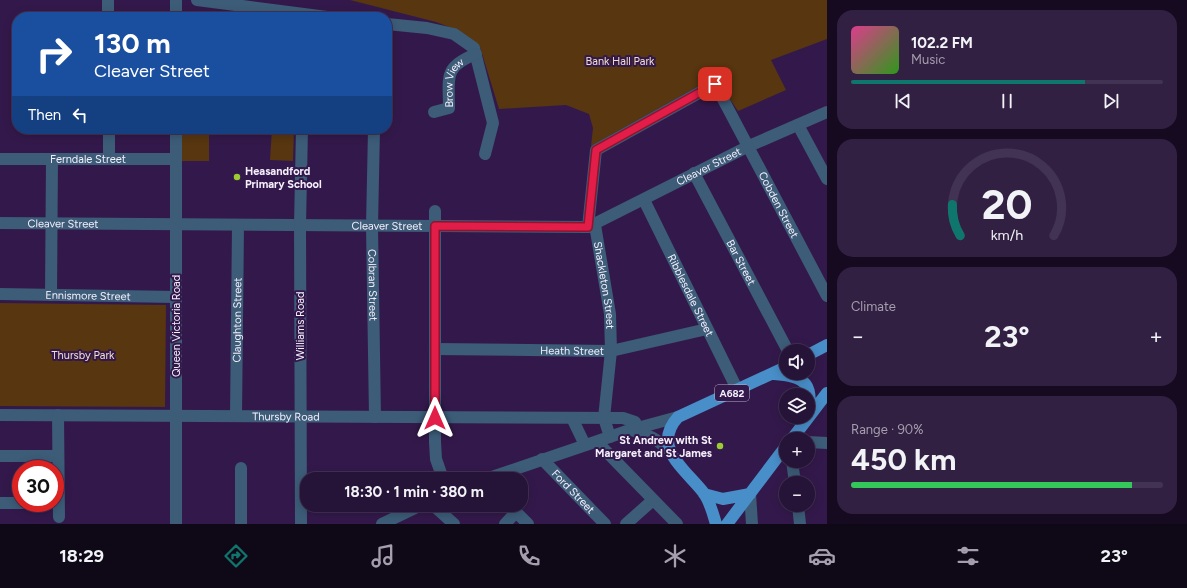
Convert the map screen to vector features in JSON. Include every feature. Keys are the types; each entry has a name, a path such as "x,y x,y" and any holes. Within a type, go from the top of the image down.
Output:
{"main road":[{"path":"815,351 827,345"},
{"name":"A682","path":"678,417 738,391 779,371"},
{"name":"A682","path":"773,374 793,375 804,382 806,388"},
{"name":"A682","path":"815,408 827,393"},
{"path":"678,417 672,424 669,432 667,441 669,452 704,494 716,524"},
{"path":"727,524 779,455"},
{"path":"704,494 723,499 750,494"}],"street":[{"path":"108,0 108,12"},
{"path":"176,0 176,12"},
{"path":"197,0 274,12"},
{"path":"392,24 427,28 454,34 474,48 493,123 485,154"},
{"name":"Brow View","path":"434,112 449,108 449,80 454,65 460,60 476,54"},
{"name":"Shackleton Street","path":"604,418 611,351 610,314 592,226 596,150 715,84 731,113"},
{"name":"Cleaver Street","path":"0,223 592,226 749,146 827,112"},
{"name":"Cobden Street","path":"731,113 827,296"},
{"path":"798,124 827,180"},
{"path":"109,134 109,159"},
{"name":"Queen Victoria Road","path":"176,134 176,524"},
{"name":"Williams Road","path":"301,524 300,225 302,134"},
{"name":"Colbran Street","path":"374,134 372,226 375,417"},
{"name":"Ferndale Street","path":"0,159 176,159"},
{"path":"51,295 53,223 52,159"},
{"name":"Bar Street","path":"694,173 784,344"},
{"name":"Ribblesdale Street","path":"644,200 738,391"},
{"path":"435,211 435,418 436,459 441,472"},
{"name":"Claughton Street","path":"236,416 238,225"},
{"name":"Ennismore Street","path":"0,294 176,297"},
{"name":"Heath Street","path":"435,349 611,351 707,329"},
{"path":"58,414 58,460"},
{"name":"Thursby Road","path":"0,415 58,414 435,418 623,418 635,422 634,429 652,436 661,442 669,452"},
{"path":"506,472 634,429 678,417"},
{"path":"572,418 591,443 677,524"},
{"path":"604,418 610,437"},
{"path":"815,442 827,443"},
{"path":"0,456 58,456"},
{"name":"Ford Street","path":"542,459 605,524"},
{"path":"241,468 241,524"},
{"path":"750,494 752,524"},
{"path":"626,524 653,500"},
{"path":"0,503 12,503"},
{"path":"58,512 59,517"},
{"path":"382,524 407,512"},
{"path":"441,512 454,524"},
{"path":"505,524 511,512"},
{"path":"516,512 528,524"},
{"path":"799,512 800,524"}],"green space":[{"name":"Bank Hall Park","path":"350,0 827,0 827,39 771,60 786,90 738,111 715,77 591,146 593,128 589,114 566,105 499,109 480,47 457,30 436,22"},
{"path":"181,134 209,134 209,161 181,161"},
{"path":"272,134 294,134 293,161 270,160"},
{"name":"Thursby Park","path":"0,303 166,305 165,407 0,406"}],"place":[{"name":"Heasandford Primary School","path":"237,177"},
{"name":"St Andrew with St Margaret and St James","path":"720,446"}],"route":[{"path":"435,418 435,226 588,227 589,202 596,150 715,84"}]}
